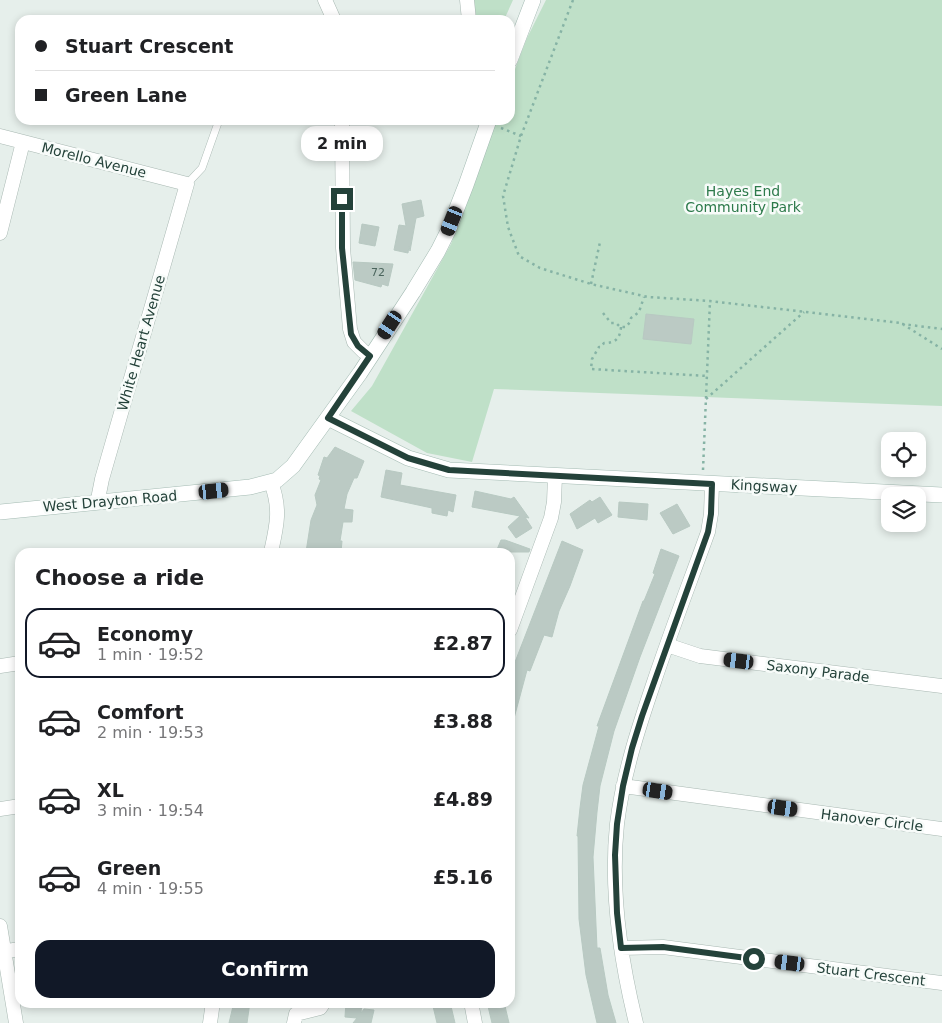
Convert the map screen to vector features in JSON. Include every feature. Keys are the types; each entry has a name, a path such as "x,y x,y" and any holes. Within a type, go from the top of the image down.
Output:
{"main road":[{"path":"515,44 533,0"},
{"name":"West Drayton Road","path":"0,512 228,490 271,482 282,477 293,466 328,418 438,252 466,185 487,125"},
{"name":"Kingsway","path":"328,418 396,452 433,466 472,472 942,495"}],"street":[{"path":"325,0 332,15"},
{"path":"467,0 468,15"},
{"path":"342,125 342,248 350,329 354,342 370,356"},
{"name":"Morello Avenue","path":"0,136 187,184"},
{"path":"0,233 23,142"},
{"name":"White Heart Avenue","path":"100,502 100,486 187,184"},
{"path":"515,616 551,518 555,476"},
{"path":"271,482 277,502 278,514 272,548"},
{"path":"636,1023 621,948 617,913 615,863 617,824 632,748 708,532 711,514 707,483"},
{"name":"Saxony Parade","path":"667,645 700,656 942,686"},
{"path":"0,666 15,664"},
{"name":"Hanover Circle","path":"623,786 942,829"},
{"path":"0,810 15,807"},
{"path":"0,926 2,952 16,1023"},
{"name":"Stuart Crescent","path":"621,948 663,947 942,983"},
{"path":"2,952 15,950"},
{"path":"210,1023 212,1008"},
{"path":"294,1023 296,1014 320,1008"},
{"path":"472,1008 475,1023"}],"lane":[{"path":"187,184 202,168 217,125"}],"path":[{"path":"573,0 521,136 503,196 508,227 520,256 540,268 590,284 644,296 710,301 942,329"},
{"path":"495,125 521,136"},
{"path":"590,284 600,242 602,243"},
{"path":"603,313 611,323 626,327 631,318 639,312 644,296"},
{"path":"707,483 706,399 710,301"},
{"path":"706,399 804,312"},
{"path":"901,323 942,350"},
{"path":"621,327 616,341 612,343 604,342 599,347 592,359 591,369 707,376"}],"green space":[{"path":"470,0 513,0 506,15 473,15"},
{"name":"Hayes End Community Park","path":"546,0 942,0 942,406 494,389 472,462 427,453 351,411 372,386 451,244 493,125 515,125 515,69 527,38"}],"building":[{"path":"421,200 424,216 416,218 410,251 409,246 408,253 394,250 399,225 406,226 402,204"},
{"path":"362,224 379,227 375,246 359,243"},
{"path":"353,262 393,264 388,286 382,284 381,287 355,280"},
{"path":"646,314 694,319 691,344 643,339"},
{"path":"335,447 364,461 357,478 354,478 347,494 344,509 353,510 352,522 343,522 340,541 342,541 341,548 307,548 311,520 317,505 315,495 321,480 318,475 324,457 327,458"},
{"path":"386,470 402,473 400,485 456,495 453,512 448,510 447,516 432,513 432,508 381,497"},
{"path":"475,491 511,499 514,497 529,518 525,517 532,528 516,538 508,527 520,516 472,507"},
{"path":"600,497 612,515 598,523 595,518 577,529 570,514 590,500 592,502"},
{"path":"619,502 648,504 647,520 618,517"},
{"path":"677,504 690,526 673,534 660,513"},
{"path":"501,540 505,540 530,549 529,552 515,552 515,548 498,548"},
{"path":"562,541 583,550 559,611 552,637 544,635 530,671 527,670 515,715 515,662"},
{"path":"661,549 679,556 614,731 600,786 593,857 597,948 600,948 608,995 616,1023 597,1023 586,975 579,919 577,836 583,785 599,726 597,726 643,601 655,574 653,573"},
{"path":"233,1008 249,1008 247,1023 229,1023"},
{"path":"346,1008 361,1008 361,1013 364,1009 374,1010 371,1023 353,1023 357,1018 345,1017"},
{"path":"433,1008 451,1008 455,1023 437,1023"},
{"path":"488,1008 505,1008 509,1023 492,1023"}],"route":[{"path":"342,199 342,248 351,334 354,342 370,356 328,418 408,458 449,470 712,484 708,532 660,664 632,748 623,786 616,840 615,871 618,932 621,948 651,946 754,959"}]}
